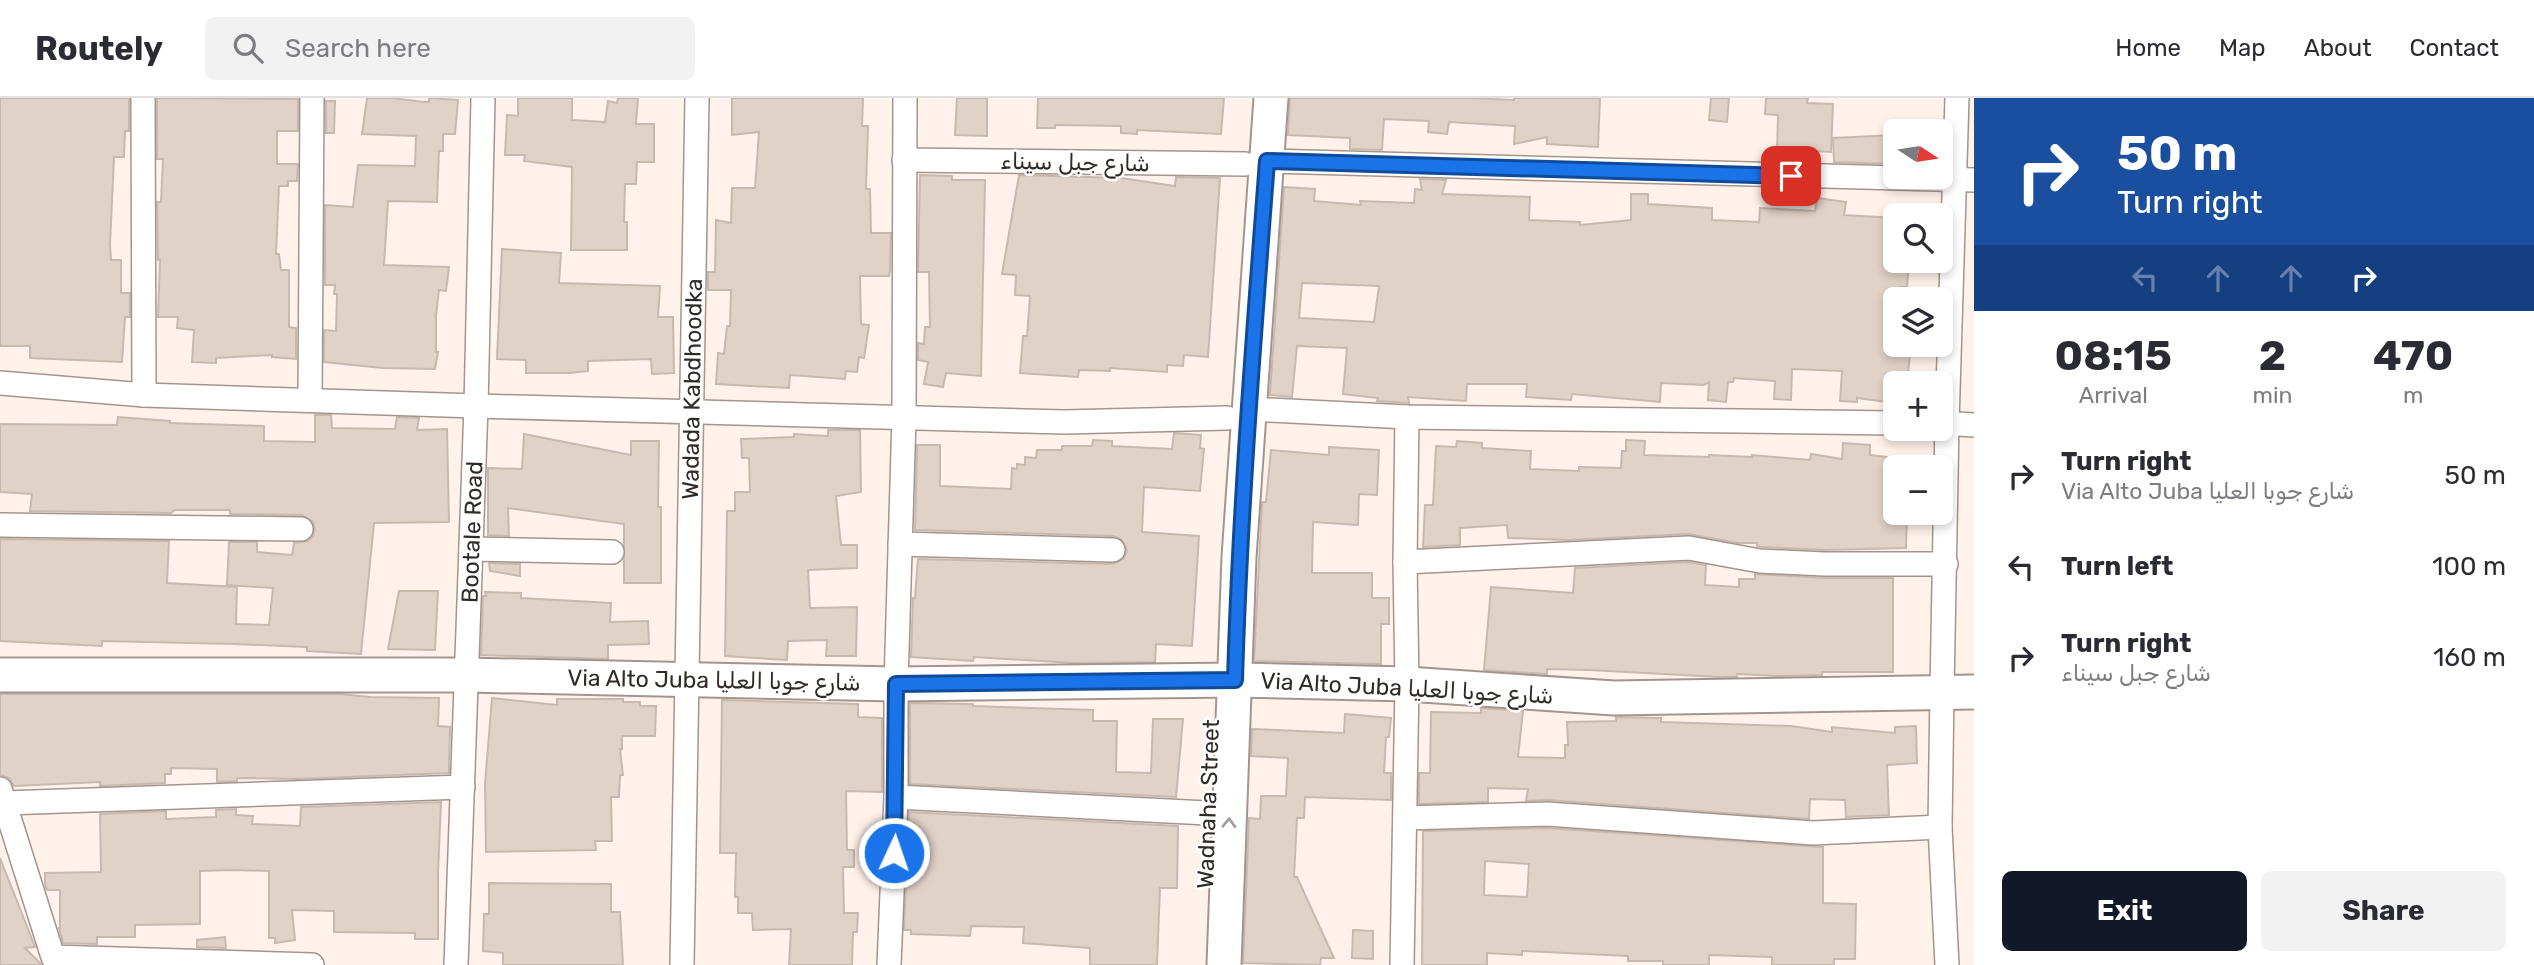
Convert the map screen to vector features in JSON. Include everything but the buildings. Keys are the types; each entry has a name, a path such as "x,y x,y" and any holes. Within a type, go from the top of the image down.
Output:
{"street":[{"path":"143,98 144,395"},
{"path":"310,400 313,98"},
{"name":"Bootale Road","path":"456,965 477,406 483,98"},
{"name":"Wadada Kabdhoodka","path":"682,965 697,98"},
{"path":"895,965 889,965 896,797 896,684 904,417 905,98"},
{"name":"Wadnaha Street","path":"1203,965 1207,813 1223,681 1256,162 1248,98"},
{"path":"1256,162 1271,98"},
{"path":"1948,371 1965,180 1957,98"},
{"name":"شارع جبل سيناء","path":"904,160 1256,162 1965,180"},
{"path":"0,383 144,395 1064,422 1238,414 1883,423"},
{"path":"1402,965 1407,684 1407,417"},
{"path":"1953,424 1974,425"},
{"path":"1944,441 1945,564 1958,691 1940,827 1947,965"},
{"path":"0,524 302,529"},
{"path":"900,544 1113,550"},
{"path":"1405,562 1689,548 1760,561 1945,564"},
{"path":"471,549 612,552"},
{"name":"Via Alto Juba شارع جوبا العليا","path":"0,674 467,675 896,684 1223,681 1407,684 1614,698 1958,691"},
{"path":"1223,681 1224,965"},
{"path":"312,965 101,962 53,957 3,796 463,787"},
{"path":"896,797 1207,813"},
{"path":"1405,818 1547,814 1764,831 1813,832 1940,827"}],"route":[{"path":"894,853 896,684 1235,680 1248,409 1267,161 1791,176"}]}
